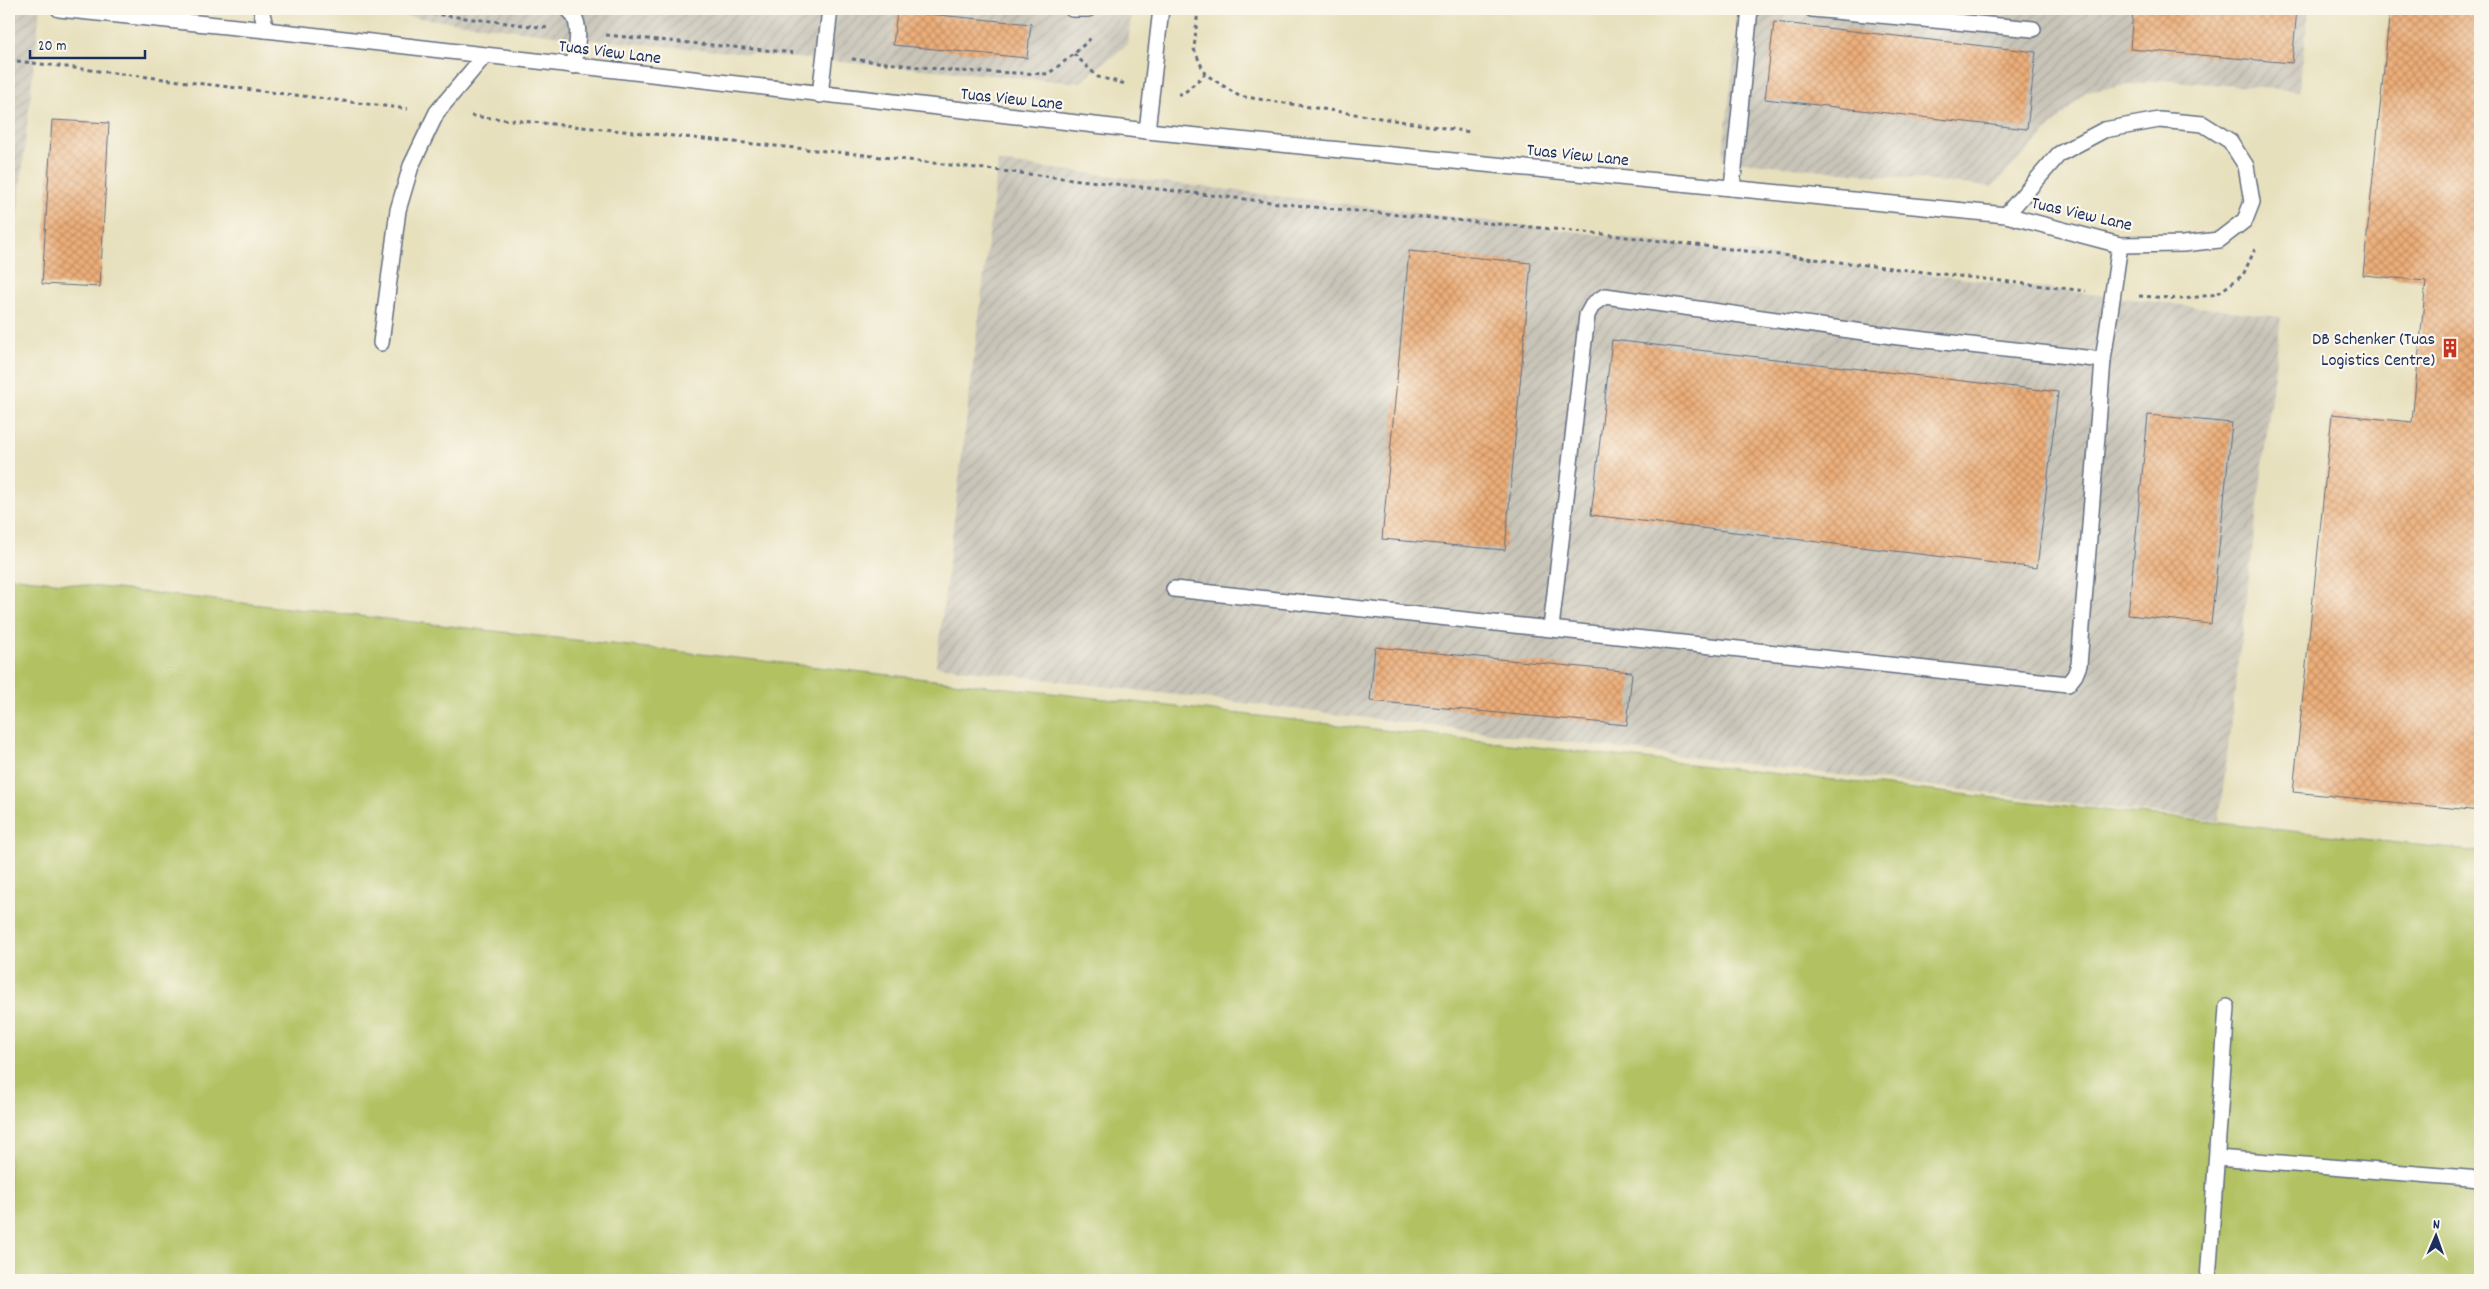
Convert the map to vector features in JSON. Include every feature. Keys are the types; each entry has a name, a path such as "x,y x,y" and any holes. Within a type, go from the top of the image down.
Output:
{"lane":[{"name":"Tuas View Lane","path":"59,9 266,30 1148,132 2006,215 2120,244 2183,244 2219,240 2244,220 2252,202 2246,166 2230,141 2203,124 2160,120 2104,130 2059,154 2006,215"},
{"path":"262,9 266,30"},
{"path":"568,9 575,15 578,22 574,66"},
{"path":"820,95 830,9"},
{"path":"1072,9 1088,9"},
{"path":"1148,132 1161,9"},
{"path":"1732,188 1750,9"},
{"path":"1812,9 2033,29"},
{"path":"381,343 398,210 411,166 437,112 485,55"},
{"path":"1174,589 2068,684 2075,675 2079,665 2103,360 2120,244"},
{"path":"1551,628 1587,315 1593,304 1605,296 1899,337 2103,360"},
{"path":"2208,1280 2227,1006"},
{"path":"2217,1158 2480,1179"}],"path":[{"path":"13,9 9,58 437,112 856,154 1313,207 1586,232 2032,286 2184,299 2217,294 2243,275 2259,240"},
{"path":"392,9 577,32 825,56 955,71 1048,74 1074,54 1096,32"},
{"path":"1198,9 1194,49 1205,74 1238,96 1474,133"}],"shaded area":[{"path":"9,9 40,9 9,290"},
{"path":"348,9 1132,9 1128,44 1079,83 593,40"},
{"path":"1740,9 2309,9 2299,91 2161,80 2086,92 1992,187 1722,160"},
{"path":"998,162 2281,317 2219,821 936,666"}],"green space":[{"path":"9,577 2480,852 2480,1280 9,1280"}],"building":[{"path":"2133,9 2297,9 2292,63 2130,49"},
{"name":"DB Schenker (Tuas Logistics Centre)","path":"2390,9 2480,9 2480,811 2293,792 2332,414 2412,422 2426,281 2363,275"},
{"path":"897,11 1031,24 1027,58 893,45"},
{"path":"1774,22 2036,52 2027,129 1765,99"},
{"path":"52,120 109,123 100,287 42,284"},
{"path":"1409,251 1531,263 1505,550 1382,539"},
{"path":"1612,340 2058,392 2037,568 1591,515"},
{"path":"2148,415 2232,423 2211,624 2128,615"},
{"path":"1375,647 1632,672 1627,725 1370,701"}],"place":[{"name":"DB Schenker (Tuas Logistics Centre)","path":"2450,348"}]}
